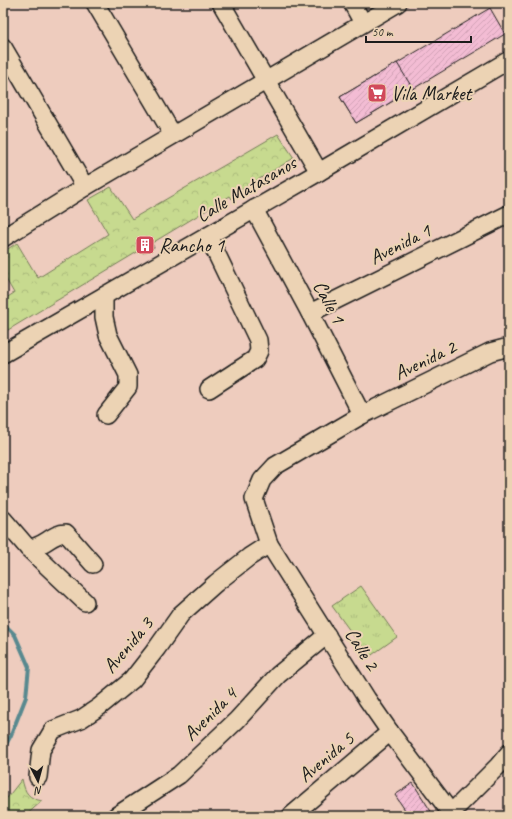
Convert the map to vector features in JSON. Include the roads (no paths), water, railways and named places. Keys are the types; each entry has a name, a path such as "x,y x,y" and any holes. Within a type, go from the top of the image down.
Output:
{"street":[{"path":"95,3 173,135"},
{"path":"221,3 320,172"},
{"path":"352,3 364,23"},
{"path":"3,238 173,135 398,3"},
{"path":"3,47 86,187"},
{"name":"Calle Matasanos","path":"3,354 320,172 509,60"},
{"name":"Calle 1","path":"254,209 310,313 362,415"},
{"name":"Avenida 1","path":"310,313 509,214"},
{"path":"208,236 258,340 259,351 254,359 209,389"},
{"path":"104,296 104,317 108,335 128,375 128,387 106,415"},
{"name":"Avenida 2","path":"254,499 262,480 276,466 362,415 490,352 509,347"},
{"name":"Calle 2","path":"254,499 269,544 367,699 449,814"},
{"path":"3,519 28,548 85,602"},
{"path":"28,548 34,548 61,533 66,533 93,564"},
{"name":"Avenida 3","path":"38,777 41,750 53,730 81,719 99,707 132,680 181,614 216,583 249,557 269,544"},
{"name":"Avenida 4","path":"116,816 179,775 237,720 278,675 327,635"},
{"name":"Avenida 5","path":"291,816 390,732"},
{"path":"449,814 498,766 509,753"}],"waterway":[{"path":"3,623 15,635 29,667 26,697 11,735 3,750"}],"place":[{"name":"Vila Market","path":"377,93"},
{"name":"Rancho 1","path":"145,245"}]}
